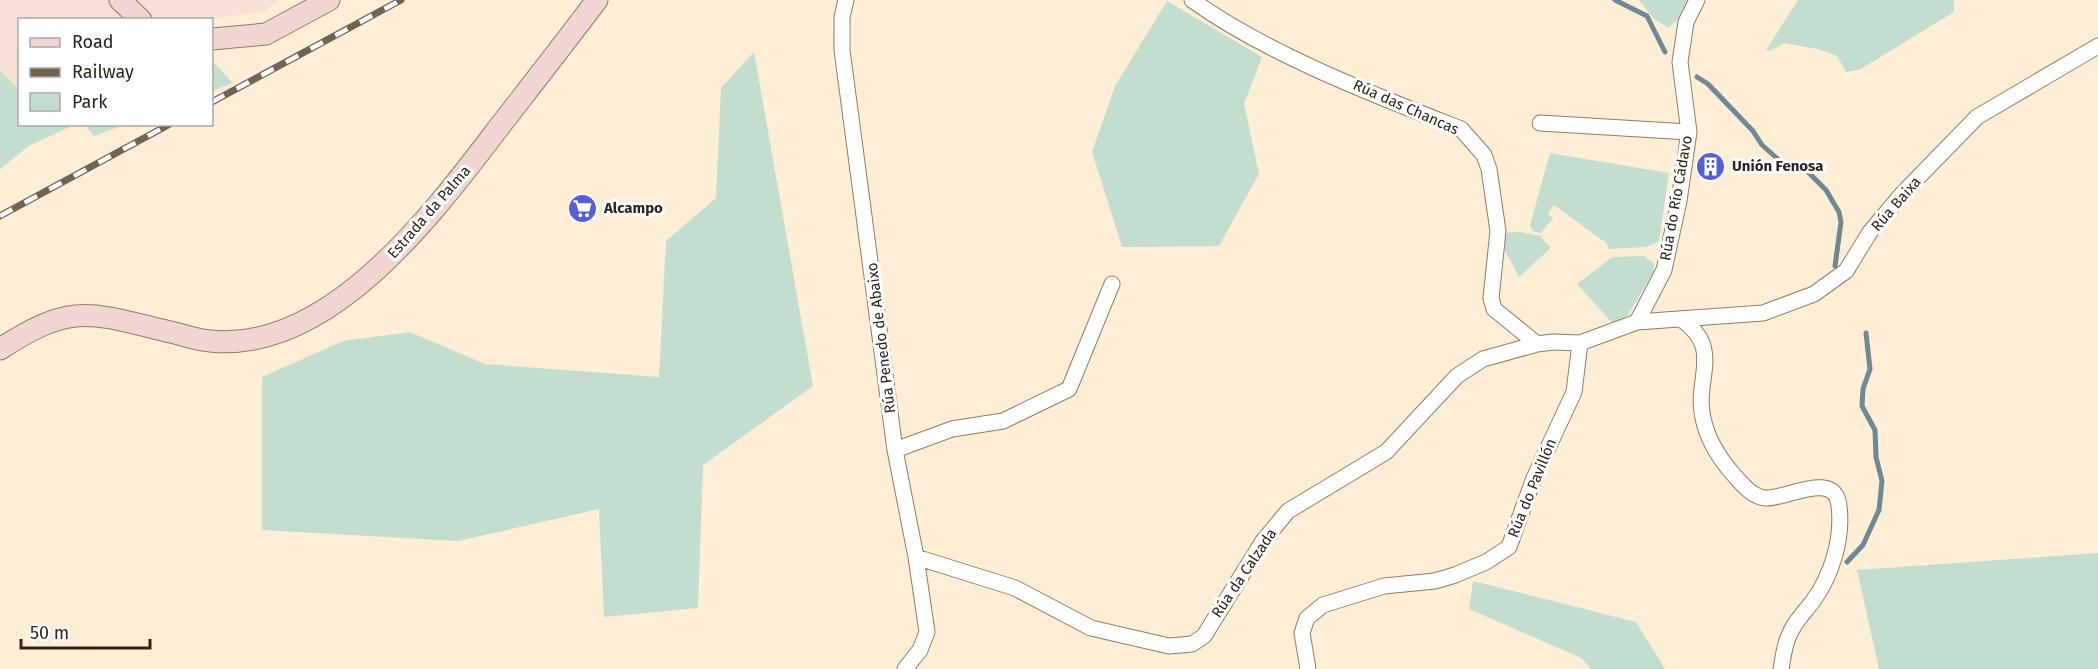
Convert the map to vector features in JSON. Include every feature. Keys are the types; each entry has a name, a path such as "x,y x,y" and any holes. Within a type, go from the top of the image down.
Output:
{"street":[{"path":"120,0 139,18"},
{"path":"213,39 266,34 329,0"},
{"name":"Estrada da Palma","path":"0,349 44,323 67,316 110,317 210,341 242,340 276,332 306,321 362,283 403,246 469,167 597,0"},
{"name":"Rúa Penedo de Abaixo","path":"846,0 842,17 842,50 895,450 916,557 927,632 920,650 904,669"},
{"name":"Rúa das Chancas","path":"1192,0 1213,15 1303,62 1461,129 1484,155 1490,169 1498,231 1491,298 1494,309 1537,344"},
{"name":"Rúa do Río Cádavo","path":"1637,322 1664,270 1679,201 1689,132 1680,62 1686,22 1697,0"},
{"name":"Rúa Baixa","path":"1580,343 1637,322 1763,313 1814,294 1846,271 1870,232 1902,194 1977,117 2098,46"},
{"path":"1540,123 1689,132"},
{"path":"895,450 952,429 1003,421 1069,389 1112,284"},
{"path":"1681,319 1696,329 1706,351 1702,416 1711,442 1731,472 1753,494 1763,498 1776,497 1809,487 1827,489 1835,494 1839,504 1840,532 1832,564 1814,600 1799,617 1787,639 1781,669"},
{"path":"1537,344 1580,343"},
{"name":"Rúa do Pavillón","path":"1308,669 1302,633 1307,618 1323,605 1384,585 1435,581 1486,562 1509,547 1534,478 1574,392 1580,343"},
{"name":"Rúa da Calzada","path":"916,557 1015,588 1091,628 1159,644 1192,644 1204,636 1258,548 1288,511 1386,452 1457,376 1483,359 1537,344"}],"shaded area":[{"path":"0,0 280,0 262,12 213,19 18,18 18,97 0,92"}],"green space":[{"path":"1639,0 1689,0 1682,15 1669,28 1654,19"},
{"path":"1798,0 1954,0 1954,12 1859,70 1846,72 1837,56 1818,49 1784,43 1770,51 1766,50"},
{"path":"1167,1 1262,57 1244,104 1259,174 1219,246 1122,247 1092,152 1115,86"},
{"path":"754,52 813,386 703,465 698,608 604,617 599,509 458,541 262,530 262,377 343,341 410,332 485,364 659,377 666,241 716,198 721,88"},
{"path":"213,62 233,83 213,91"},
{"path":"0,71 18,89 18,126 72,126 29,146 0,169"},
{"path":"86,126 121,126 94,136"},
{"path":"1550,153 1669,173 1659,241 1647,247 1609,249 1606,243 1554,205 1548,214 1553,218 1541,233 1533,231 1530,225"},
{"path":"1520,232 1540,236 1551,248 1519,277 1502,245 1503,233"},
{"path":"1644,256 1654,263 1654,271 1628,315 1614,325 1577,284 1612,257"},
{"path":"2098,553 2098,669 1879,669 1857,570"},
{"path":"1473,581 1636,622 1665,669 1591,669 1581,658 1469,609"}],"waterway":[{"path":"1615,0 1647,16 1665,52"},
{"path":"1697,77 1708,84 1753,131 1762,145 1780,161 1807,171 1826,190 1839,212 1841,222 1835,266"},
{"path":"1847,562 1863,545 1879,510 1882,481 1876,457 1875,430 1862,406 1863,389 1870,369 1866,333"}],"railway":[{"path":"213,101 401,0"},
{"path":"0,216 166,126"}],"place":[{"name":"Unión Fenosa","path":"1711,166"},
{"name":"Alcampo","path":"583,208"}]}
